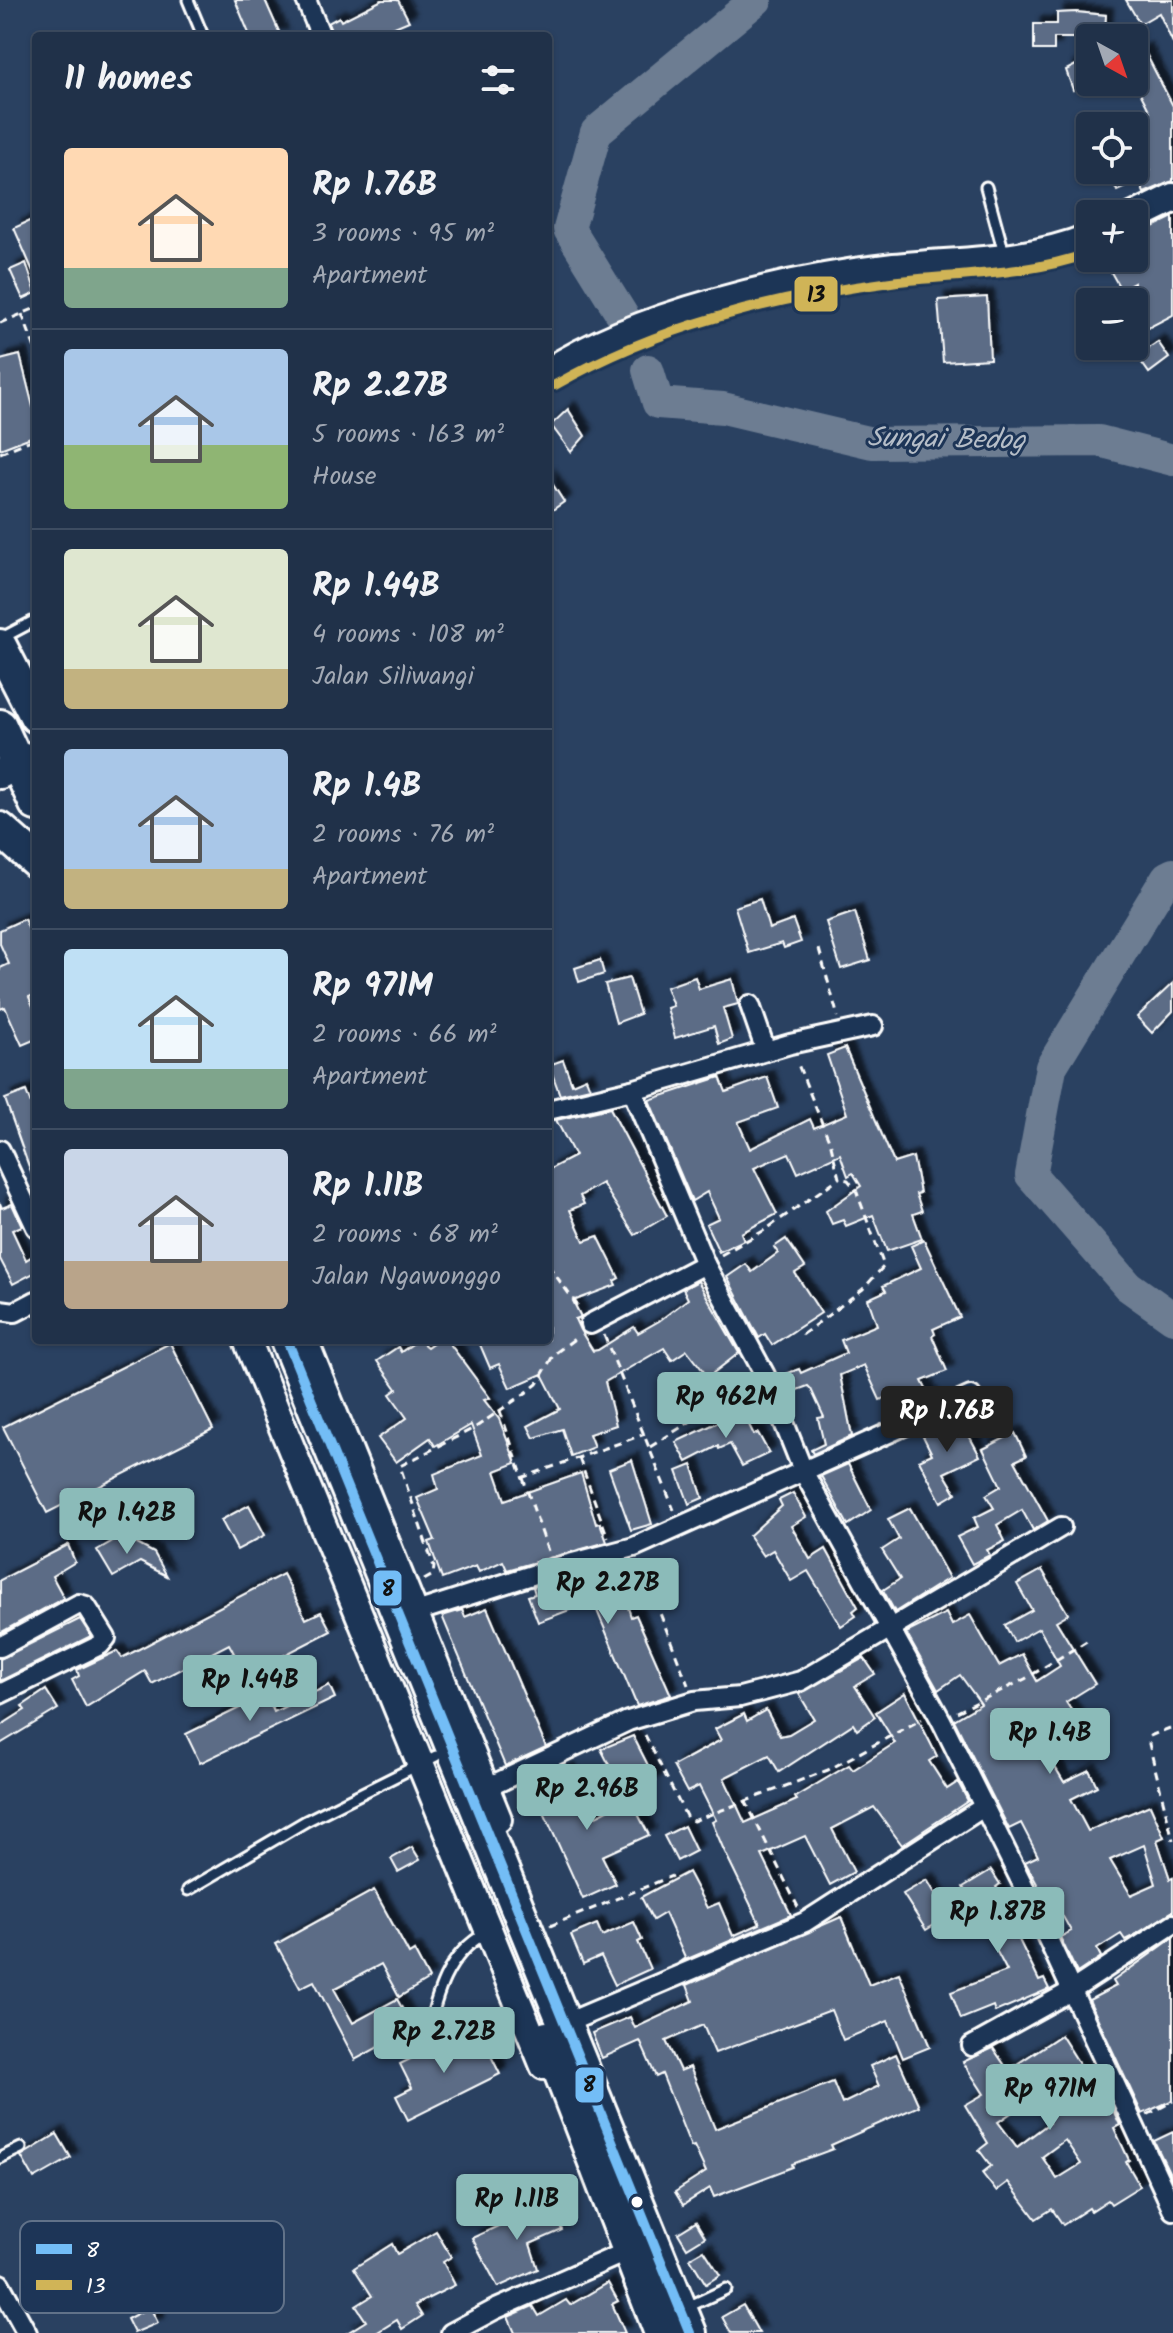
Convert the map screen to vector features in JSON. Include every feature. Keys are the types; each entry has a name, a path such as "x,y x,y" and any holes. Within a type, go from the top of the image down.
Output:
{"highway":[{"path":"3,649 32,683"},
{"path":"3,649 32,708"},
{"path":"0,726 32,795"},
{"path":"0,829 32,857"},
{"path":"267,1344 429,1760 501,1912 532,1948 596,2129 661,2333"},
{"path":"288,1344 501,1912"},
{"path":"596,2129 692,2318"}],"main road":[{"path":"1148,210 1173,198"},
{"path":"552,370 573,357 664,318 817,280 893,268 1006,260 1061,250 1076,244"}],"street":[{"path":"306,0 319,32"},
{"path":"750,1005 766,1051"},
{"path":"552,1109 632,1090 790,1044 873,1026"},
{"path":"632,1090 705,1264 765,1375 804,1473 939,1716 982,1808 1022,1883 1133,2123 1168,2189 1173,2210"},
{"path":"0,1150 32,1218"},
{"path":"590,1324 705,1264"},
{"path":"0,1310 15,1312 32,1303"},
{"path":"249,1344 429,1760"},
{"path":"306,1344 486,1788 532,1948 578,2018 619,2255 651,2333"},
{"path":"411,1600 634,1547 971,1396"},
{"path":"486,1788 636,1718 694,1701 740,1697 801,1681 1061,1527"},
{"path":"0,1647 79,1604 86,1606 106,1638 84,1654 0,1694"},
{"path":"578,2018 805,1922 982,1808"},
{"path":"501,1912 596,2129"},
{"path":"972,2046 1071,1991 1173,1924"},
{"path":"451,2333 480,2326 619,2255"},
{"path":"0,2284 19,2331"},
{"path":"692,2318 706,2333"}],"lane":[{"path":"188,0 201,32"},
{"path":"986,187 995,210 1006,260"},
{"path":"3,649 32,624"},
{"path":"188,1890 306,1821 429,1760"},
{"path":"427,2037 437,1992 451,1964 501,1912"},
{"path":"0,2158 21,2148"},
{"path":"692,2318 726,2289"}],"path":[{"path":"0,323 32,310"},
{"path":"22,314 32,340"},
{"path":"0,453 32,440"},
{"path":"819,949 842,1032"},
{"path":"790,1044 831,1145 839,1178"},
{"path":"705,1264 765,1230 839,1178 848,1180 856,1190 884,1266 882,1273 802,1335"},
{"path":"552,1275 590,1324 602,1330 682,1528"},
{"path":"411,1600 433,1575 434,1567 400,1466 500,1411 537,1384 554,1354 572,1343 590,1324"},
{"path":"650,1447 765,1375"},
{"path":"500,1411 554,1568"},
{"path":"521,1478 645,1434"},
{"path":"579,1458 613,1552"},
{"path":"634,1547 694,1701"},
{"path":"636,1718 687,1818 702,1820 745,1800 828,1770 939,1716 1025,1679 1090,1639"},
{"path":"1170,1728 1150,1736 1149,1744 1173,1840"},
{"path":"745,1800 805,1922"},
{"path":"532,1948 672,1876"},
{"path":"1133,2123 1173,2101"}],"building":[{"path":"235,0 265,0 279,32 248,32"},
{"path":"382,0 398,0 409,21 383,32 331,32 328,23 339,17 341,21"},
{"path":"1126,0 1173,0 1173,43 1159,13 1140,24"},
{"path":"1057,13 1106,15 1105,24 1076,24 1076,38 1054,38 1054,50 1034,50 1034,24 1057,24"},
{"path":"1148,58 1173,106 1173,181 1144,193 1140,184 1148,184 1150,170 1150,112 1142,96 1148,96"},
{"path":"1076,65 1076,89 1073,90 1066,70"},
{"path":"1114,184 1132,184 1117,191"},
{"path":"1173,217 1173,315 1148,328 1148,288 1134,288 1134,283 1120,288 1111,272 1148,272 1148,229"},
{"path":"32,220 32,269 14,228"},
{"path":"26,263 32,281 32,295 23,299 10,270"},
{"path":"987,297 990,359 943,362 938,300"},
{"path":"1158,342 1169,358 1149,373 1140,360 1148,360 1148,349"},
{"path":"20,355 32,403 32,437 0,449 0,360"},
{"path":"568,409 585,436 571,452 552,424"},
{"path":"552,483 564,502 552,510"},
{"path":"760,899 769,929 793,920 801,942 784,948 782,943 749,953 735,907"},
{"path":"855,912 870,960 841,969 826,922"},
{"path":"24,919 32,936 32,996 29,997 32,1004 32,1041 22,1045 5,1007 0,1009 0,968 9,964 0,944 0,930"},
{"path":"600,960 604,974 579,982 575,968"},
{"path":"695,977 699,989 732,979 738,1004 723,1008 732,1039 719,1044 714,1026 675,1038 667,1008 673,1006 666,987"},
{"path":"629,978 640,1014 616,1023 605,984"},
{"path":"1173,983 1173,1011 1152,1033 1137,1017"},
{"path":"845,1048 894,1163 913,1157 920,1193 916,1194 922,1211 913,1214 922,1239 887,1251 873,1215 846,1226 843,1220 832,1224 826,1211 861,1186 853,1173 848,1176 840,1154 798,1173 789,1153 754,1168 777,1214 741,1233 744,1240 719,1252 706,1224 719,1218 707,1192 692,1201 649,1100 720,1077 726,1092 767,1077 778,1108 738,1122 750,1149 810,1119 814,1128 847,1114 827,1055"},
{"path":"563,1060 572,1084 586,1078 590,1088 560,1095 552,1064"},
{"path":"26,1091 32,1107 32,1175 5,1099"},
{"path":"610,1108 667,1216 635,1235 602,1183 580,1196 584,1204 570,1210 584,1241 598,1236 619,1278 614,1281 616,1285 573,1301 581,1317 575,1319 593,1351 634,1327 638,1333 659,1321 688,1299 683,1289 698,1281 739,1353 708,1377 687,1350 672,1360 664,1348 605,1382 616,1425 589,1434 594,1447 571,1456 562,1429 534,1438 528,1426 560,1409 542,1374 510,1388 499,1364 490,1368 480,1344 552,1344 552,1168 575,1156 556,1120"},
{"path":"0,1203 2,1208 12,1204 22,1226 12,1230 26,1260 32,1259 32,1274 13,1284 0,1259"},
{"path":"786,1239 805,1267 795,1273 821,1313 772,1345 765,1334 759,1338 727,1277 746,1264 752,1272 778,1253 774,1247"},
{"path":"924,1240 960,1317 933,1329 935,1334 932,1336 947,1371 922,1381 932,1401 901,1413 893,1395 880,1400 864,1365 840,1375 852,1436 813,1454 811,1450 824,1444 818,1418 824,1417 811,1389 808,1386 789,1393 783,1375 799,1369 801,1373 846,1353 841,1340 877,1325 868,1299 886,1291 883,1286 921,1268 911,1246"},
{"path":"170,1344 213,1429 47,1513 3,1427"},
{"path":"412,1344 427,1347 431,1344 450,1344 490,1398 484,1400 499,1419 516,1463 495,1471 505,1500 581,1473 596,1524 600,1523 607,1542 507,1570 503,1561 479,1572 476,1566 442,1579 429,1542 435,1540 417,1498 438,1489 434,1474 482,1455 471,1425 435,1446 430,1438 396,1462 378,1438 407,1418 390,1394 397,1389 377,1361 398,1347 401,1352"},
{"path":"742,1411 754,1435 758,1433 769,1453 742,1466 730,1444 719,1449 718,1446 687,1462 676,1442"},
{"path":"958,1415 980,1456 944,1473 956,1493 941,1502 919,1460 932,1454 921,1432"},
{"path":"1015,1433 1026,1456 1015,1461 1048,1521 1033,1530 1022,1510 997,1525 1005,1541 987,1550 990,1555 972,1564 957,1537 978,1527 974,1518 994,1508 986,1495 1001,1486 983,1449"},
{"path":"632,1460 652,1524 631,1530 609,1469"},
{"path":"848,1464 871,1510 848,1525 821,1476"},
{"path":"692,1465 703,1498 689,1504 677,1471"},
{"path":"793,1493 806,1517 791,1526 810,1559 826,1549 858,1607 853,1611 856,1616 841,1626 808,1571 791,1581 773,1550 763,1556 749,1536 782,1506 779,1500"},
{"path":"249,1505 265,1535 237,1550 221,1520"},
{"path":"910,1508 949,1578 895,1612 883,1590 900,1579 882,1550 899,1539 888,1519"},
{"path":"122,1536 154,1553 167,1576 140,1562 113,1577 97,1550"},
{"path":"68,1545 75,1562 52,1576 64,1598 0,1633 0,1580"},
{"path":"614,1565 631,1617 636,1615 671,1695 637,1706 593,1601 538,1622 528,1596 535,1594 533,1587"},
{"path":"1042,1570 1068,1614 1056,1621 1095,1684 1066,1702 1084,1730 1047,1754 1064,1782 1089,1770 1097,1786 1071,1799 1088,1831 1150,1805 1164,1837 1157,1840 1170,1879 1173,1878 1173,1911 1125,1940 1121,1934 1097,1949 1101,1957 1077,1973 1060,1937 1071,1931 1048,1890 1042,1893 1025,1862 1038,1856 1021,1823 1009,1829 954,1720 981,1704 960,1675 938,1690 906,1633 946,1613 952,1625 970,1615 999,1666 1022,1654 1037,1681 1060,1666 1039,1628 1014,1642 1005,1625 1032,1610 1017,1584","holes":["1144,1845 1156,1884 1131,1895 1110,1860"]},
{"path":"283,1574 306,1619 321,1612 331,1631 246,1675 229,1644 152,1684 145,1671 86,1707 72,1680 79,1676 77,1670 117,1651 122,1658"},
{"path":"487,1608 546,1747 505,1766 442,1616 462,1610 465,1617"},
{"path":"80,1619 91,1636 0,1681 0,1659"},
{"path":"864,1658 875,1674 855,1686 875,1717 857,1730 853,1724 779,1772 769,1755 724,1778 745,1823 797,1800 795,1797 849,1765 853,1770 895,1743 876,1712 905,1693 937,1756 929,1761 947,1789 958,1782 968,1801 902,1845 874,1807 832,1829 854,1872 830,1885 805,1836 762,1855 791,1915 678,1963 685,1958 665,1913 653,1920 641,1897 688,1872 707,1908 719,1903 733,1936 760,1924 723,1848 712,1822 716,1820 699,1786 687,1792 673,1766 721,1740 715,1729 744,1714 747,1721 766,1710 780,1736 789,1734 814,1719 799,1694"},
{"path":"329,1685 335,1698 200,1763 186,1734 250,1703 247,1697 263,1689 274,1712"},
{"path":"46,1690 58,1709 0,1744 0,1726 25,1710 22,1706"},
{"path":"633,1736 656,1781 625,1796 601,1749"},
{"path":"568,1770 590,1819 630,1799 649,1835 602,1856 616,1884 583,1899 532,1786"},
{"path":"684,1826 696,1851 677,1861 664,1836"},
{"path":"412,1847 420,1860 398,1872 391,1859"},
{"path":"991,1870 1000,1884 996,1887 1024,1937 1019,1940 1039,1981 1044,1979 1049,1989 995,2012 993,2006 961,2019 951,1992 1007,1971 963,1887"},
{"path":"927,1880 949,1916 926,1930 903,1894"},
{"path":"374,1890 409,1954 414,1951 429,1979 399,1997 381,1964 334,1989 353,2023 397,1999 413,2028 355,2060 314,1981 300,1988 276,1944"},
{"path":"841,1917 869,1985 899,1973 930,2047 903,2058 888,2021 843,2040 831,2010 715,2053 703,2025 666,2041 680,2071 690,2067 715,2129 833,2082 842,2104 879,2086 870,2066 896,2054 919,2106 831,2145 833,2149 792,2164 793,2167 714,2197 710,2188 683,2205 675,2192 706,2172 694,2146 691,2147 662,2074 656,2077 640,2041 602,2058 592,2033 630,2017 635,2028 693,2001 687,1985"},
{"path":"634,1922 642,1940 638,1942 650,1969 615,1985 601,1956 583,1964 571,1935 597,1924 602,1936"},
{"path":"1173,1938 1173,2100 1142,2114 1089,2000 1116,1986 1113,1981"},
{"path":"464,2033 475,2056 488,2050 500,2074 408,2120 396,2096 412,2088 400,2064"},
{"path":"1061,2035 1085,2073 1094,2069 1120,2125 1114,2128 1129,2160 1126,2162 1140,2186 1111,2204 1108,2200 1091,2211 1089,2208 1063,2225 1052,2209 1036,2219 1008,2182 996,2191 982,2173 991,2166 979,2150 988,2143 965,2105 984,2094 963,2062 993,2048 1008,2070","holes":["1033,2098 1049,2123 1017,2147 998,2122","1065,2140 1081,2164 1057,2179 1042,2157"]},
{"path":"1173,2132 1173,2180 1154,2141"},
{"path":"57,2134 71,2158 34,2179 21,2156"},
{"path":"548,2198 562,2230 530,2244 538,2269 498,2287 472,2238 505,2223 503,2218"},
{"path":"696,2222 705,2237 687,2248 678,2233"},
{"path":"436,2231 451,2257 443,2262 455,2285 415,2305 422,2316 402,2329 397,2320 376,2333 347,2333 366,2321 356,2306 372,2296 354,2268 392,2244 397,2254"},
{"path":"704,2250 720,2275 706,2284 690,2258"},
{"path":"608,2283 618,2301 612,2304 625,2333 515,2333 508,2317 533,2306 539,2316 566,2300 570,2305"},
{"path":"743,2305 759,2333 731,2333 722,2317"},
{"path":"138,2313 153,2313 158,2323 134,2333 127,2319"}],"waterway":[{"name":"Sungai Bedog","path":"626,321 569,229 596,132 756,0"},
{"name":"Sungai Bedog","path":"648,370 658,403 723,408 872,443 1099,441 1173,460"},
{"name":"Sungai Bedog","path":"1173,874 1167,877 1051,1067 1031,1175 1128,1286 1173,1318"}],"transit line":[{"name":"13","path":"555,385 634,346 676,330 760,306 847,288 1016,270 1076,258"},
{"name":"8","path":"289,1344 690,2333"}]}
